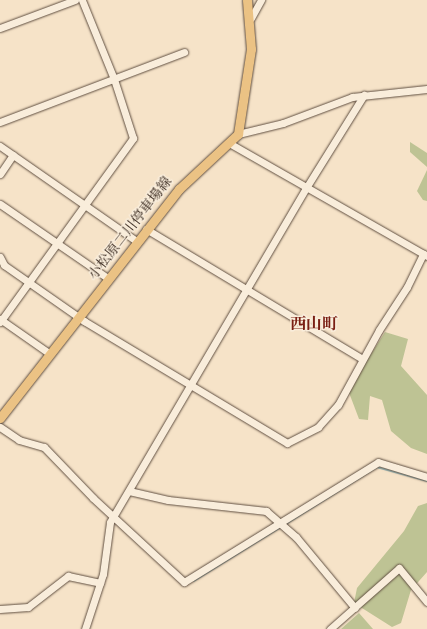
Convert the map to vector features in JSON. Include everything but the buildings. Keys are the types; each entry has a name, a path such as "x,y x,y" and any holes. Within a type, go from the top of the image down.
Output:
{"main road":[{"path":"238,134 251,49 251,18 247,0"},
{"name":"小松原二川停車場線","path":"0,418 80,318 136,241 179,189 238,134"}],"street":[{"path":"0,28 75,0"},
{"path":"50,354 0,321 133,138 114,79 82,0"},
{"path":"251,18 260,0"},
{"path":"0,122 184,52"},
{"path":"238,134 283,123 364,95 427,89"},
{"path":"85,629 100,583 112,519 248,291 306,188 364,95"},
{"path":"0,257 4,265 80,318 287,444 318,427 328,417 425,255 229,143"},
{"path":"0,146 83,206 136,241"},
{"path":"0,174 13,156"},
{"path":"0,204 56,244 109,279"},
{"path":"146,229 362,359"},
{"path":"0,427 19,440 44,447 112,519 184,582 282,523 378,462 427,477"},
{"path":"129,491 168,500 260,509 282,523 312,554 355,608"},
{"path":"330,629 398,568 427,602"},
{"path":"0,608 28,607 68,576 100,583"}],"green space":[{"path":"410,142 427,153 427,167 410,152"},
{"path":"427,170 427,201 423,200 417,191"},
{"path":"385,332 408,339 401,366 427,395 427,454 411,448 391,431 382,400 370,396 368,420 359,419 348,390"},
{"path":"427,503 427,572 411,590 401,623 392,627 354,603 357,588 404,531 418,506"},
{"path":"359,613 373,629 341,629"}],"waterway":[{"path":"286,524 377,467 427,481"},
{"path":"194,581 281,527"}],"district":[{"name":"西山町","path":"314,325"}]}
